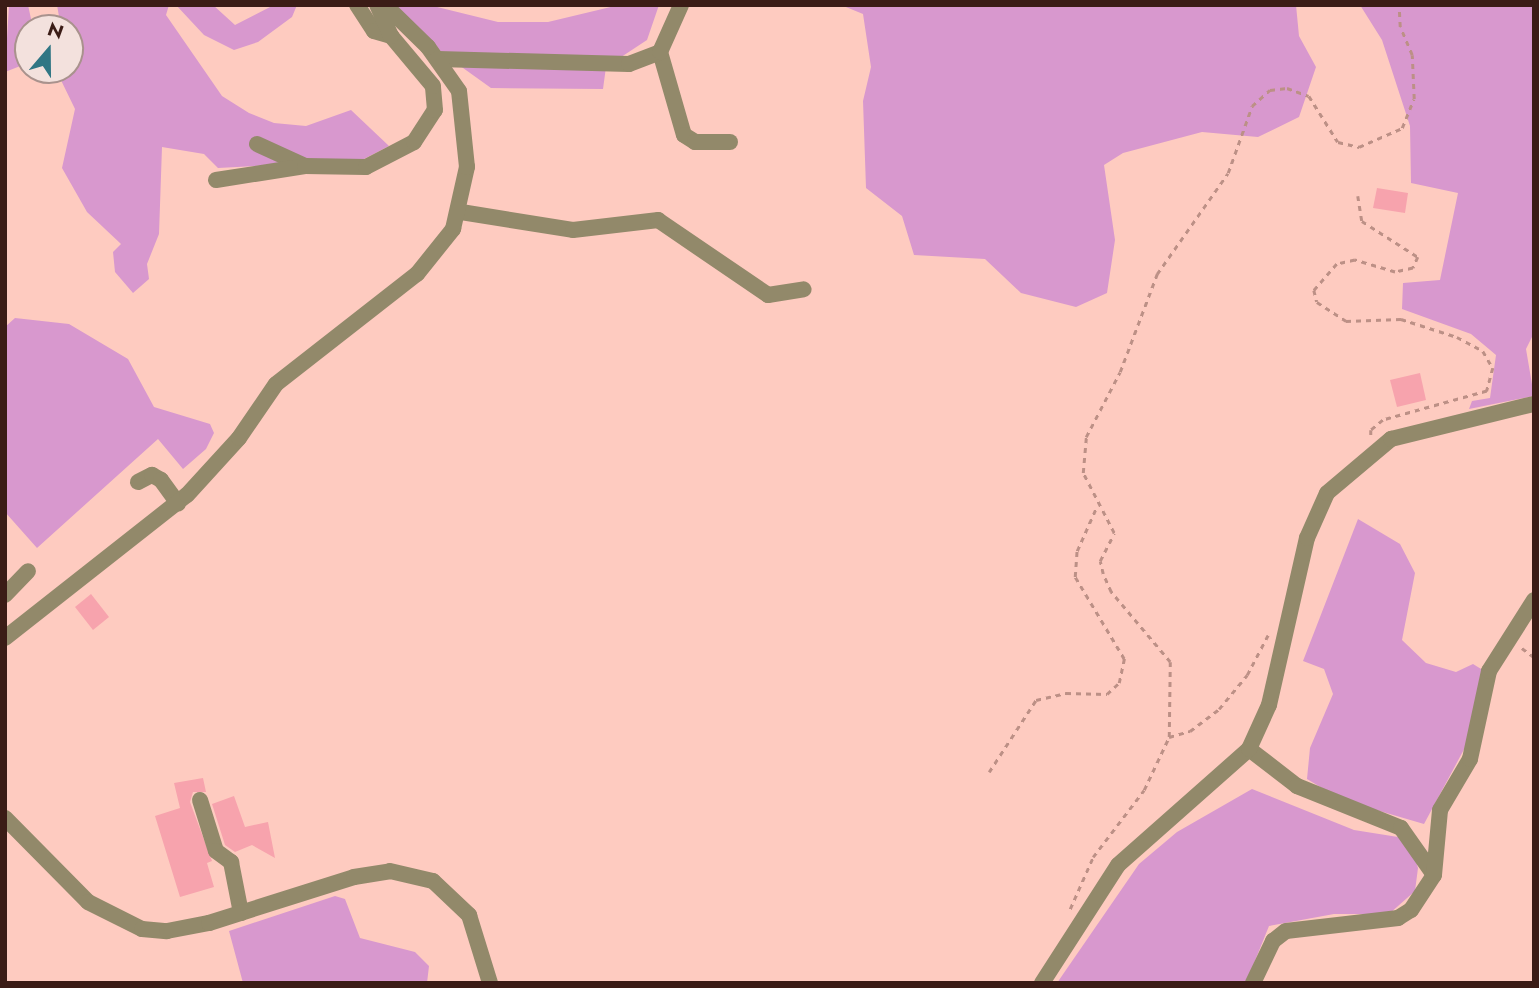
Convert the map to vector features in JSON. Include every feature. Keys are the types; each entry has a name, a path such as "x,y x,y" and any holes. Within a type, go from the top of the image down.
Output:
{"street":[{"path":"357,5 374,31 391,36"},
{"path":"216,180 305,166 348,169 385,161 426,130 435,110 433,86 391,36 377,5"},
{"path":"5,638 178,503 239,439 276,384 417,274 439,250 461,212 467,167 465,111 460,91 438,60 385,5"},
{"path":"681,5 660,52 684,135 695,142 730,142"},
{"path":"438,60 618,65 660,52"},
{"path":"257,144 305,166"},
{"path":"461,212 573,230 658,220 768,295 804,289"},
{"path":"1042,983 1118,865 1249,748 1269,705 1286,625 1316,512 1326,494 1373,450 1391,439 1534,404"},
{"path":"138,482 152,475 178,503"},
{"path":"5,595 27,570"},
{"path":"1253,983 1273,941 1286,931 1398,918 1411,909 1434,875 1440,810 1470,759 1485,684 1534,600"},
{"path":"1249,748 1297,786 1401,828 1434,875"},
{"path":"200,800 216,851 231,862 242,913"},
{"path":"5,818 88,902 114,919 167,932 242,913 354,877 411,875 445,888 469,915 489,983"}],"path":[{"path":"1082,920 1069,910 1093,857 1144,790 1169,737 1170,662 1111,592 1100,561 1114,533 1083,473 1086,437 1120,372 1157,274 1228,173 1252,106 1270,90 1287,88 1309,96 1338,142 1359,147 1402,128 1414,99 1412,55 1400,27 1399,5"},
{"path":"1357,196 1362,220 1418,257 1413,268 1395,272 1355,260 1337,264 1314,290 1317,302 1346,321 1401,319 1457,337 1483,351 1493,368 1487,391 1383,420 1371,430 1373,450"},
{"path":"989,772 1036,700 1066,693 1107,694 1119,683 1124,659 1075,577 1077,551 1098,505"},
{"path":"1169,737 1190,731 1219,709 1247,675 1270,629 1286,625"}],"shaded area":[{"path":"9,5 28,5 30,14 14,14 14,68 5,72"},
{"path":"57,5 169,5 166,15 222,96 249,113 274,123 306,126 351,110 389,146 362,160 218,168 204,154 162,147 159,234 147,264 149,279 133,293 115,272 113,252 121,244 87,212 62,168 75,109 63,84 84,84 84,14 59,14"},
{"path":"176,5 213,5 235,25 274,5 297,5 292,17 258,42 234,50 204,35"},
{"path":"389,5 429,5 498,22 548,22 619,5 659,5 647,40 606,67 603,89 491,88 417,35"},
{"path":"841,5 1296,5 1299,36 1316,67 1299,117 1258,137 1202,132 1123,153 1104,165 1115,240 1107,293 1076,307 1021,293 985,259 914,255 902,216 866,188 863,101 871,67 863,14"},
{"path":"1360,5 1534,5 1534,333 1526,349 1534,396 1469,409 1472,401 1490,398 1496,355 1471,334 1402,309 1403,283 1440,280 1458,193 1411,183 1410,126 1382,40"},
{"path":"15,318 69,324 128,359 154,407 210,424 214,433 206,449 183,469 158,439 37,548 5,512 5,327"},
{"path":"1358,519 1400,544 1415,573 1402,640 1426,663 1456,672 1473,664 1486,672 1469,740 1424,824 1342,800 1307,779 1310,748 1333,694 1324,669 1303,661"},
{"path":"1252,789 1354,830 1398,837 1413,852 1418,868 1415,891 1389,914 1334,914 1269,926 1246,983 1057,983 1139,864 1177,832"},
{"path":"335,896 345,899 360,938 415,952 429,966 427,983 243,983 229,931"}],"building":[{"path":"1377,188 1408,193 1405,213 1373,208"},
{"path":"1420,373 1426,400 1397,407 1390,380"},
{"path":"91,594 109,617 93,630 75,607"},
{"path":"203,778 206,792 193,792 190,802 212,861 207,863 214,887 180,897 155,816 180,808 174,783"},
{"path":"234,796 245,827 268,822 275,858 252,845 235,852 225,845 212,804"}]}
